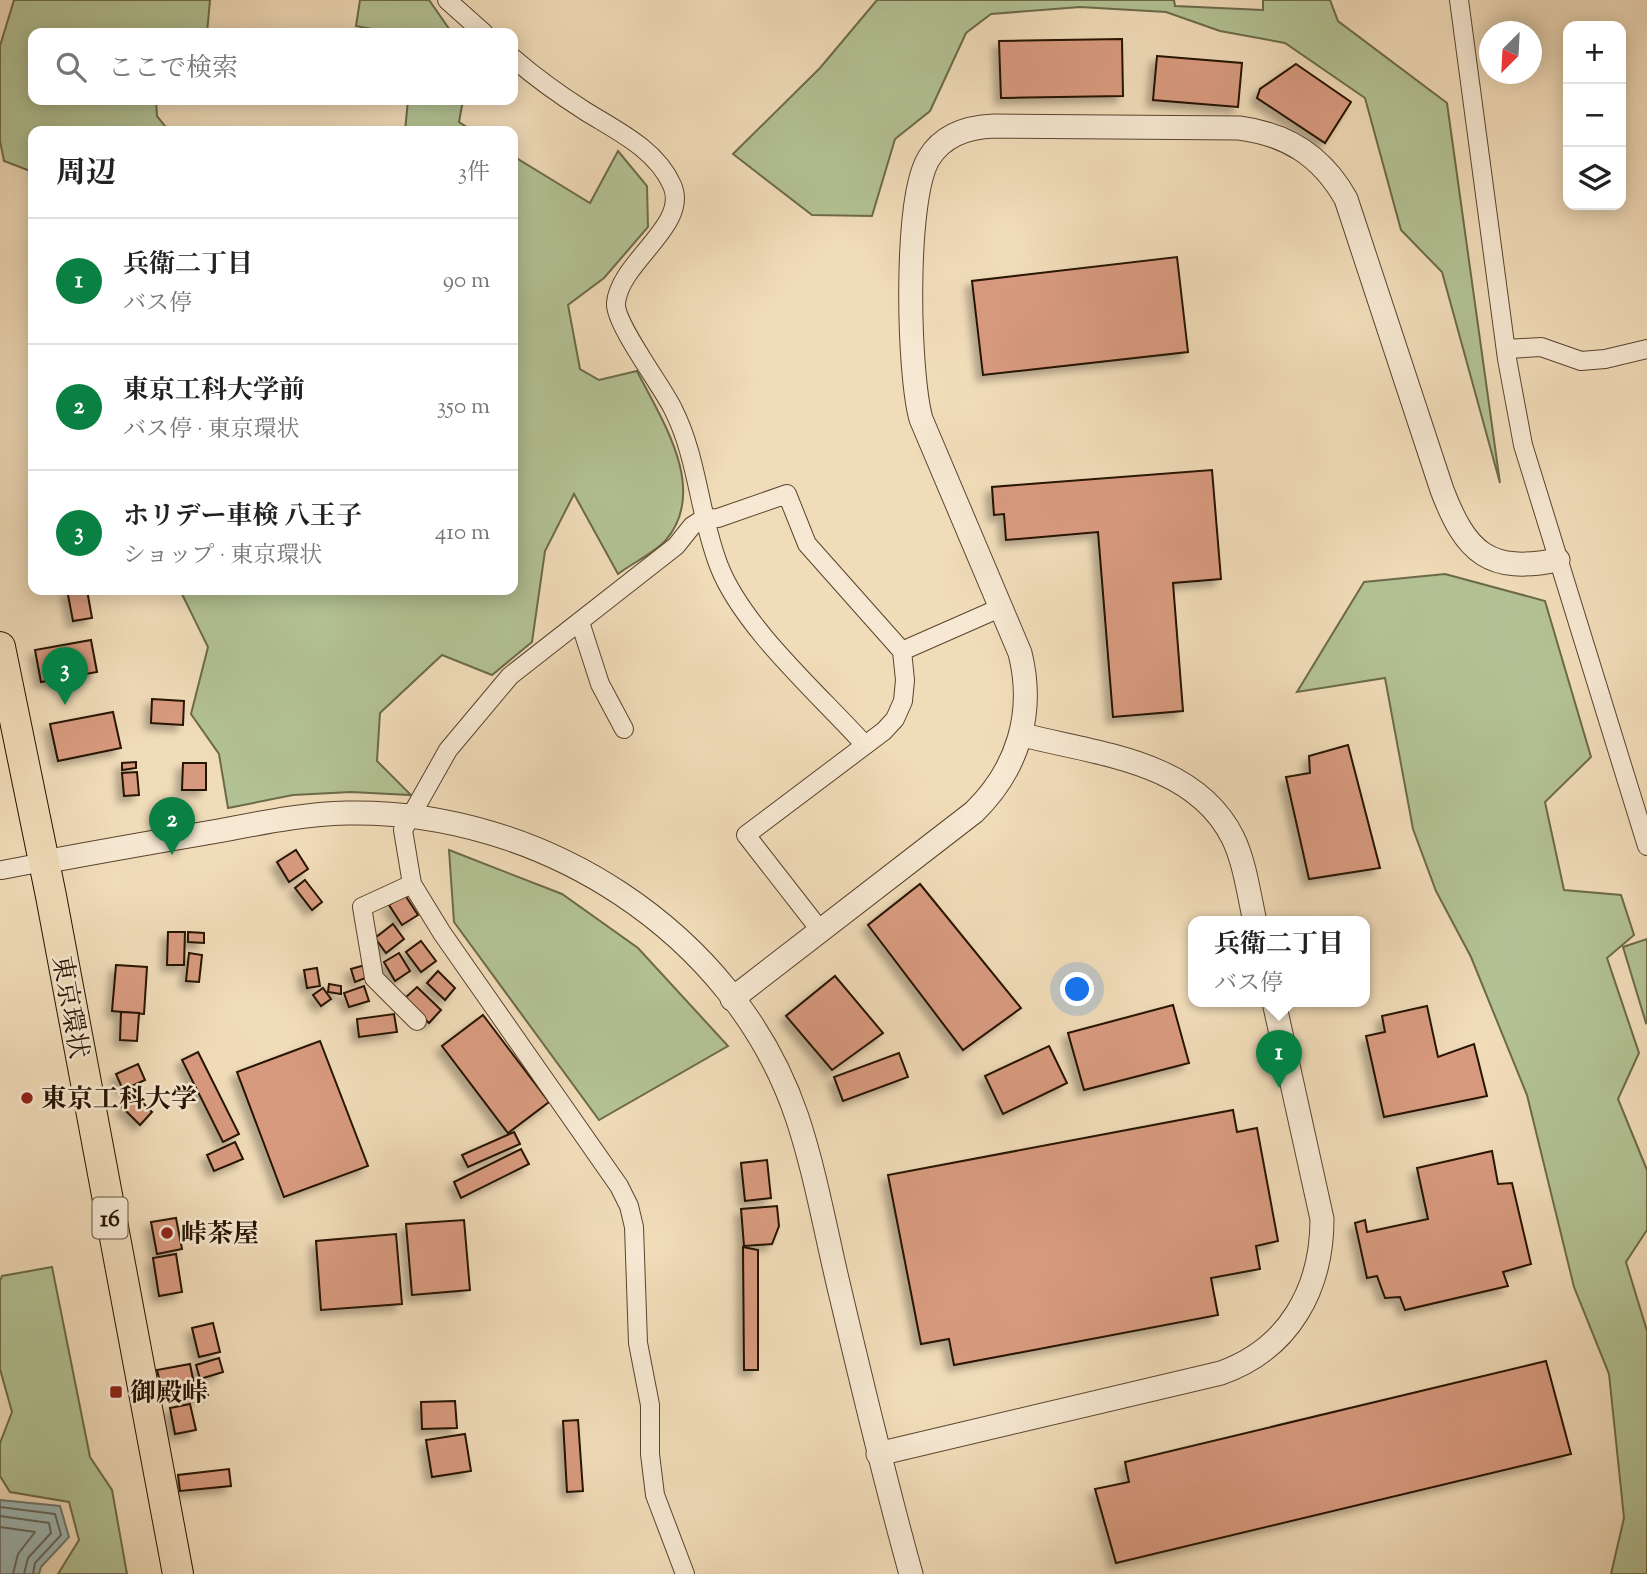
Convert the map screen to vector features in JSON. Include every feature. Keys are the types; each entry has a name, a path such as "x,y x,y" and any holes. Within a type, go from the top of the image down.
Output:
{"highway":[{"name":"東京環状","path":"0,648 44,862 178,1574"}],"street":[{"path":"447,0 478,28"},
{"path":"1459,0 1522,445 1647,846"},
{"path":"518,62 572,102 638,144 667,173 674,189 676,206 671,218 629,270 615,306 621,323 662,389 682,430 703,519 720,568 751,620 865,745"},
{"path":"732,999 987,799 1008,768 1023,735 1024,668 1002,607 921,419 910,353 919,183 934,151 954,134 979,127 1239,128 1277,136 1312,155 1331,175 1346,199 1442,490 1461,533 1476,549 1502,562 1531,565 1558,560"},
{"path":"1507,349 1541,347 1581,361 1605,359 1647,349"},
{"path":"685,1574 655,1495 650,1454 650,1405 638,1343 634,1227 629,1206 619,1186 442,933 412,884 403,830 448,750 476,712 510,676 676,546 692,526 703,519 718,518 788,494 807,544 902,651 905,680 903,701 895,719 746,835 820,930"},
{"path":"902,651 1002,607"},
{"path":"580,622 600,684 624,729"},
{"path":"1023,735 1150,767 1170,775 1200,796 1213,808 1234,841 1253,916"},
{"path":"2,870 296,817 346,813 409,816 484,830 516,840 602,880 651,915 677,937 732,999 770,1058 796,1115 878,1454 911,1574"},
{"path":"412,884 362,907 374,978 416,1021"},
{"path":"878,1454 1222,1373 1255,1358 1286,1332 1315,1277 1322,1240 1322,1219 1275,1007"}],"green space":[{"path":"14,0 210,0 207,28 28,28 28,105 156,105 157,116 165,126 28,126 28,170 4,161 0,141 0,46"},
{"path":"360,0 429,0 449,28 366,28 356,26"},
{"path":"877,0 1174,0 1175,6 1263,10 1263,0 1330,0 1338,21 1447,103 1500,483 1442,272 1401,230 1365,98 1285,43 1220,31 1166,12 1080,7 991,14 966,33 930,111 895,139 872,216 812,215 733,154 820,68"},
{"path":"408,105 462,105 459,122 465,126 405,126"},
{"path":"618,151 647,186 648,227 604,278 568,305 580,369 599,380 637,371 658,410 677,454 682,477 683,499 678,520 661,545 618,574 574,494 545,551 532,642 492,675 442,655 380,713 377,761 411,795 351,792 293,795 228,808 219,754 191,714 208,647 182,595 518,595 518,159 590,203"},
{"path":"1445,574 1545,601 1591,757 1545,802 1564,890 1621,895 1634,935 1607,958 1639,1053 1618,1099 1647,1170 1647,1230 1626,1262 1647,1331 1647,1574 1611,1574 1624,1518 1609,1374 1574,1287 1527,1095 1471,957 1436,891 1413,829 1385,678 1297,692 1364,582"},
{"path":"449,850 562,894 638,948 728,1046 599,1120 454,922"},
{"path":"1647,939 1647,1022 1646,1023 1623,947"},
{"path":"52,1267 90,1457 112,1490 127,1574 58,1574 79,1540 69,1502 10,1492 0,1476 0,1443 12,1412 0,1369 0,1281 2,1276"}],"water":[{"path":"0,1500 60,1506 69,1537 41,1567 39,1574 0,1574"}],"building":[{"path":"1122,39 1123,96 1001,98 999,41"},
{"path":"1157,56 1242,63 1238,107 1153,100"},
{"path":"1296,64 1351,102 1325,143 1257,98 1260,89"},
{"path":"1177,257 1188,352 983,375 972,281"},
{"path":"1212,470 1221,579 1173,583 1183,711 1113,717 1098,532 1006,540 1004,514 994,515 992,487"},
{"path":"68,595 88,595 92,618 73,621"},
{"path":"91,640 97,672 41,682 35,650"},
{"path":"152,699 184,701 183,725 151,723"},
{"path":"113,712 121,748 58,761 50,724"},
{"path":"1348,745 1380,868 1309,879 1286,777 1310,773 1309,756"},
{"path":"136,762 136,768 122,770 122,763"},
{"path":"183,763 206,763 206,790 182,790"},
{"path":"137,772 139,795 124,796 122,773"},
{"path":"296,850 308,869 289,882 277,862"},
{"path":"305,880 322,902 312,910 295,888"},
{"path":"920,884 1021,1008 963,1050 868,925"},
{"path":"405,895 418,915 402,925 389,905"},
{"path":"393,924 404,939 386,953 375,938"},
{"path":"168,932 185,932 184,965 167,965"},
{"path":"188,932 204,933 204,943 188,942"},
{"path":"421,941 436,961 421,972 406,952"},
{"path":"189,953 202,955 199,982 186,981"},
{"path":"399,953 410,971 395,981 384,962"},
{"path":"116,965 147,967 144,1014 112,1011"},
{"path":"365,965 368,977 355,982 351,969"},
{"path":"317,968 320,986 307,988 304,970"},
{"path":"438,971 455,988 445,1000 427,983"},
{"path":"835,976 883,1033 832,1070 786,1016"},
{"path":"329,984 341,986 341,994 328,992"},
{"path":"364,986 369,1001 349,1007 344,993"},
{"path":"417,987 441,1010 429,1023 404,999"},
{"path":"323,988 331,999 321,1006 313,995"},
{"path":"1173,1005 1189,1063 1084,1090 1068,1033"},
{"path":"1427,1006 1438,1057 1474,1044 1487,1096 1384,1117 1366,1036 1385,1032 1382,1016"},
{"path":"121,1012 139,1013 137,1041 120,1040"},
{"path":"394,1014 397,1032 359,1037 357,1019"},
{"path":"483,1015 549,1102 508,1133 442,1046"},
{"path":"320,1041 368,1166 284,1197 237,1072"},
{"path":"1049,1046 1067,1083 1003,1114 985,1076"},
{"path":"198,1052 239,1134 223,1142 182,1060"},
{"path":"899,1053 908,1077 843,1101 834,1077"},
{"path":"138,1064 145,1080 123,1090 116,1074"},
{"path":"135,1095 152,1112 140,1125 122,1107"},
{"path":"1233,1110 1237,1132 1257,1128 1278,1241 1256,1246 1260,1269 1211,1278 1218,1315 954,1365 949,1339 921,1344 888,1175"},
{"path":"514,1132 520,1144 468,1167 462,1155"},
{"path":"235,1142 243,1159 214,1171 207,1155"},
{"path":"521,1149 529,1164 461,1198 454,1182"},
{"path":"1492,1151 1498,1184 1512,1183 1531,1264 1503,1272 1508,1286 1405,1310 1400,1297 1385,1298 1377,1276 1367,1278 1355,1223 1365,1220 1367,1232 1428,1219 1417,1168"},
{"path":"767,1160 771,1198 745,1201 741,1163"},
{"path":"777,1206 779,1226 772,1244 744,1246 741,1209"},
{"path":"176,1218 182,1249 157,1254 151,1222"},
{"path":"464,1220 470,1290 412,1295 406,1224"},
{"path":"396,1234 402,1304 321,1310 316,1241"},
{"path":"743,1247 758,1250 758,1370 744,1370"},
{"path":"176,1254 182,1292 159,1296 153,1258"},
{"path":"213,1323 220,1352 199,1357 192,1328"},
{"path":"219,1358 223,1372 200,1379 196,1365"},
{"path":"1546,1361 1571,1454 1116,1563 1095,1489 1129,1482 1125,1462"},
{"path":"190,1364 194,1384 162,1390 157,1370"},
{"path":"206,1384 208,1395 187,1399 185,1388"},
{"path":"455,1401 457,1428 422,1429 421,1402"},
{"path":"190,1404 196,1430 175,1434 170,1408"},
{"path":"578,1420 583,1491 567,1492 563,1421"},
{"path":"465,1434 471,1471 432,1477 426,1440"},
{"path":"229,1469 231,1486 180,1491 178,1475"}],"place":[{"name":"ホリデー車検 八王子","path":"65,705"},
{"name":"東京工科大学前","path":"172,855"},
{"name":"兵衛二丁目","path":"1279,1088"},
{"name":"東京工科大学","path":"27,1098"},
{"name":"峠茶屋","path":"167,1233"},
{"name":"御殿峠","path":"116,1392"}]}
